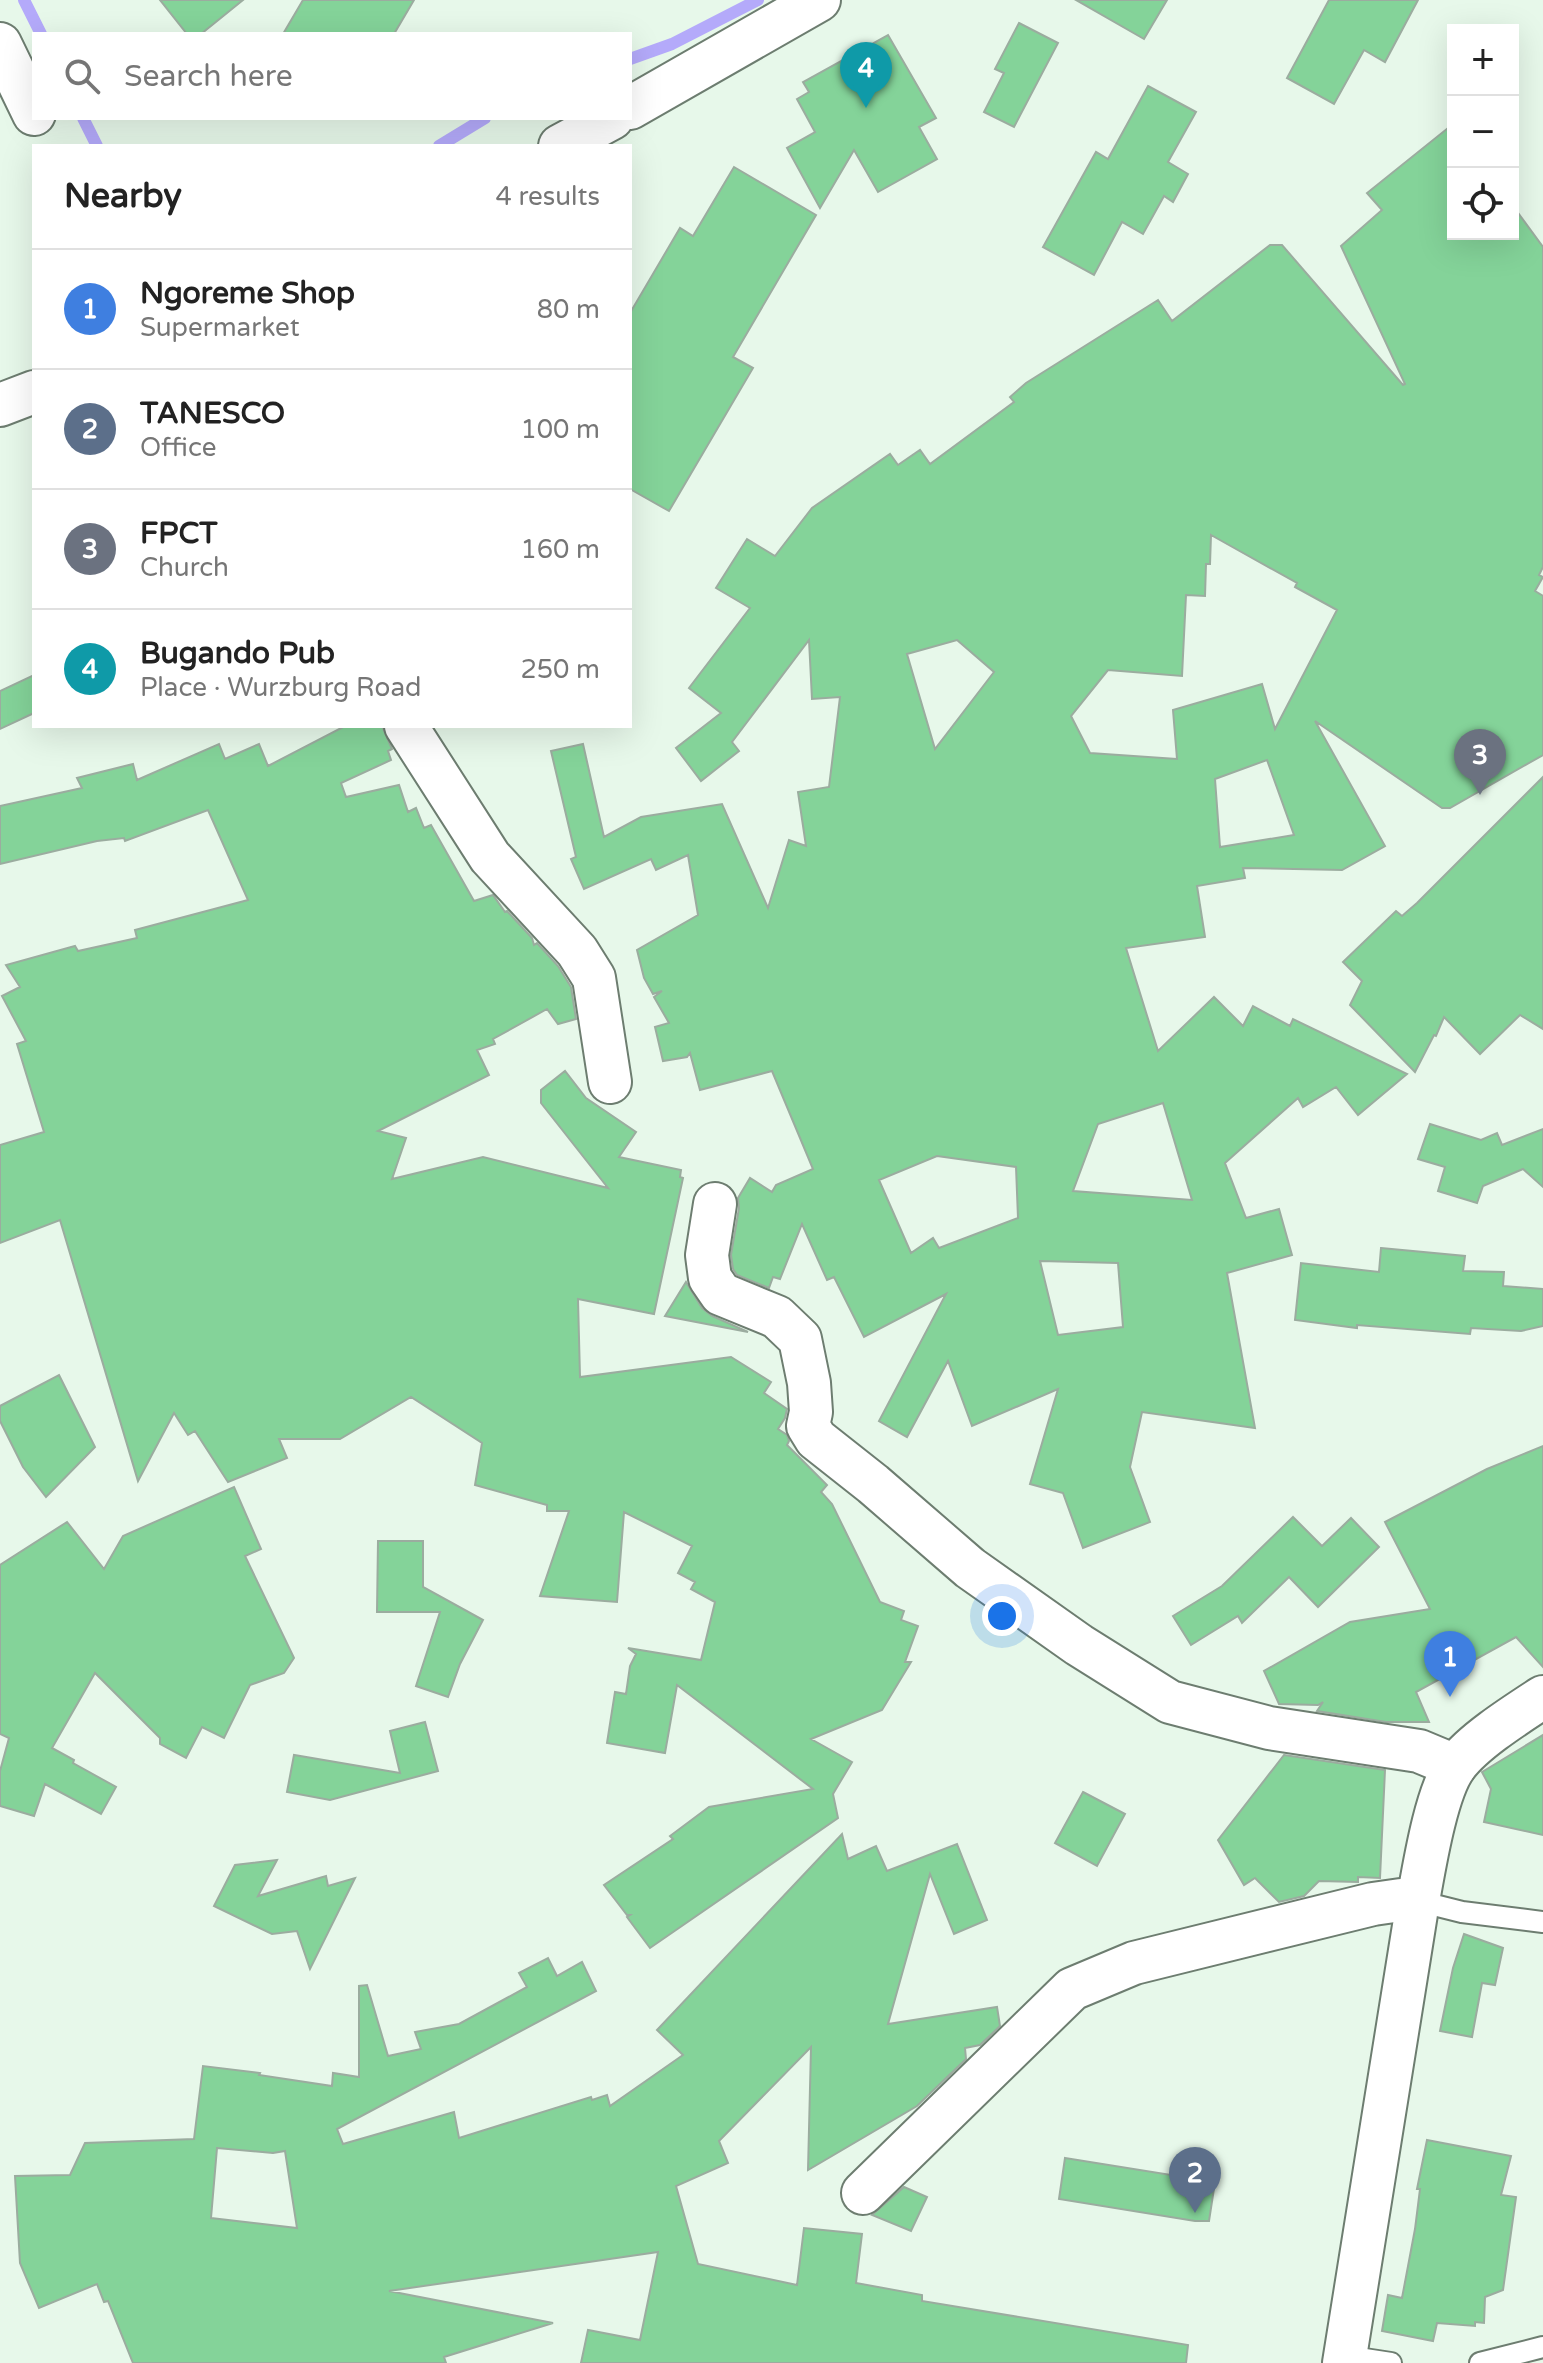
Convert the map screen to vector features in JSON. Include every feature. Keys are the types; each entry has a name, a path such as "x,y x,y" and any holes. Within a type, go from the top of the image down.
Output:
{"street":[{"path":"632,107 819,0"},
{"path":"0,44 32,110"},
{"path":"37,120 48,144"},
{"path":"564,144 608,120"},
{"path":"0,405 32,393"},
{"path":"407,728 490,857 577,951 594,978 610,1082"},
{"path":"715,1204 707,1255 710,1278 721,1294 777,1317 800,1339 809,1383 811,1412 808,1426 816,1439 970,1568 1079,1645 1170,1702 1269,1728 1419,1751 1455,1766"},
{"path":"1345,2359 1418,1901 1427,1850 1441,1802 1455,1766 1498,1727 1543,1697"},
{"path":"863,2193 1072,1989 1134,1963 1373,1904 1418,1901"}],"lane":[{"path":"1418,1901 1462,1912 1543,1922"},
{"path":"1480,2363 1543,2347"},
{"path":"1345,2359 1391,2363"}],"building":[{"path":"160,0 243,0 203,32 185,32"},
{"path":"303,0 414,0 395,32 284,32"},
{"path":"1076,0 1167,0 1144,39"},
{"path":"1329,0 1418,0 1385,62 1364,50 1334,104 1287,78"},
{"path":"1019,23 1058,43 1014,127 984,112 1004,73 995,69"},
{"path":"888,35 936,118 919,127 937,159 878,192 854,150 820,208 787,148 815,132 797,99 809,92 803,82"},
{"path":"1148,86 1196,112 1168,162 1188,174 1173,202 1164,196 1143,234 1122,222 1094,275 1043,247 1096,152 1108,159"},
{"path":"1447,129 1447,240 1519,240 1519,214 1543,247 1543,567 1539,575 1543,577 1535,591 1543,596 1543,755 1450,808 1442,808 1315,721 1385,846 1342,870 1243,868 1245,878 1197,886 1205,937 1126,948 1158,1051 1214,997 1243,1026 1253,1006 1290,1026 1293,1019 1407,1074 1358,1115 1336,1087 1303,1107 1298,1098 1225,1163 1246,1218 1279,1209 1292,1255 1227,1273 1255,1428 1142,1412 1130,1467 1150,1522 1083,1548 1063,1493 1030,1484 1058,1389 972,1426 948,1361 907,1437 879,1421 946,1294 864,1337 834,1277 827,1280 802,1224 780,1279 773,1277 769,1288 737,1275 731,1255 738,1198 750,1178 772,1192 776,1185 813,1169 772,1071 700,1090 690,1053 687,1057 663,1061 655,1027 669,1023 654,997 662,991 653,994 644,978 637,950 698,915 688,855 656,870 651,859 584,889 571,859 576,857 551,751 583,744 604,837 641,817 722,804 768,908 789,840 806,846 798,792 829,787 840,697 812,699 809,640 732,742 739,751 701,781 676,748 721,713 689,688 750,608 716,588 747,539 775,556 812,508 890,454 898,465 920,450 930,464 1014,402 1010,397 1026,383 1158,300 1172,321 1270,245 1282,245 1405,384 1341,246 1382,210 1367,193","holes":["1211,535 1297,583 1295,587 1337,610 1275,729 1262,684 1173,710 1177,759 1090,753 1071,716 1108,670 1182,676 1186,595 1205,596","957,640 994,672 935,749 907,654","1267,760 1294,835 1220,847 1215,779","1163,1103 1192,1200 1073,1191 1098,1124","937,1156 1016,1167 1018,1218 939,1248 933,1238 911,1253 879,1180","1040,1261 1118,1263 1123,1327 1058,1335"]},
{"path":"734,167 816,215 733,357 753,368 669,511 632,490 632,310 680,228 693,236"},
{"path":"32,676 32,714 0,729 0,691"},
{"path":"341,728 383,728 392,749 388,751 391,760 341,783 346,797 399,785 408,812 416,808 424,828 431,825 474,901 493,895 505,912 532,938 534,945 537,943 558,966 571,987 576,1019 558,1024 547,1009 493,1039 495,1044 477,1050 489,1075 378,1131 406,1138 392,1179 483,1157 608,1188 541,1103 541,1090 565,1071 586,1098 636,1132 619,1157 681,1170 680,1177 683,1178 654,1314 578,1299 580,1377 731,1357 771,1382 764,1393 787,1409 778,1429 787,1435 787,1445 827,1485 821,1492 832,1504 880,1602 904,1611 901,1620 918,1626 905,1662 911,1662 882,1710 811,1739 852,1762 833,1794 838,1818 650,1948 627,1917 630,1915 604,1885 673,1839 670,1836 709,1807 813,1789 677,1685 665,1753 607,1743 615,1692 626,1694 630,1666 636,1654 628,1648 701,1660 715,1602 691,1589 695,1582 678,1573 692,1546 624,1512 617,1602 540,1596 569,1511 547,1511 547,1505 475,1485 482,1443 411,1397 340,1439 279,1439 287,1458 228,1482 195,1431 188,1435 174,1413 138,1481 60,1220 0,1243 0,1145 44,1132 17,1044 26,1041 2,996 20,987 6,965 75,946 78,951 137,938 135,930 248,900 208,810 125,841 124,838 97,841 0,864 0,806 82,788 77,778 133,764 137,780 219,744 225,759 259,744 268,766"},
{"path":"1543,777 1543,1029 1520,1015 1480,1054 1444,1017 1415,1072 1350,1005 1362,981 1343,962 1396,911 1402,916 1417,903"},
{"path":"1430,1124 1481,1140 1497,1133 1502,1145 1543,1129 1543,1187 1523,1169 1483,1186 1477,1203 1438,1191 1445,1167 1418,1159"},
{"path":"1381,1248 1465,1256 1463,1271 1504,1272 1503,1286 1543,1289 1543,1326 1521,1331 1471,1328 1470,1334 1357,1325 1357,1328 1295,1320 1301,1263 1379,1272"},
{"path":"686,1282 702,1308 712,1316 748,1332 665,1316"},
{"path":"59,1375 95,1447 46,1497 23,1467 0,1421 0,1406"},
{"path":"1543,1446 1543,1667 1516,1637 1416,1692 1429,1722 1386,1722 1317,1711 1323,1702 1318,1705 1279,1704 1264,1671 1350,1622 1430,1609 1385,1522 1487,1469"},
{"path":"234,1487 261,1549 245,1556 294,1658 284,1673 250,1685 224,1738 202,1727 186,1758 160,1744 160,1738 95,1673 52,1748 116,1787 101,1814 45,1784 34,1816 0,1806 0,1771 9,1738 0,1734 0,1565 67,1522 104,1569 123,1536"},
{"path":"1293,1517 1322,1546 1351,1518 1379,1547 1318,1607 1289,1577 1242,1623 1238,1616 1191,1645 1173,1616 1222,1586"},
{"path":"378,1541 423,1541 423,1587 483,1620 460,1664 448,1697 416,1686 440,1612 377,1612"},
{"path":"425,1722 438,1771 330,1800 287,1792 294,1755 400,1773 390,1731"},
{"path":"1543,1735 1543,1835 1484,1822 1491,1789 1482,1772"},
{"path":"1284,1755 1385,1770 1380,1878 1358,1877 1358,1882 1319,1881 1304,1896 1279,1902 1255,1878 1244,1885 1218,1840"},
{"path":"1083,1792 1125,1814 1097,1866 1055,1843"},
{"path":"842,1834 848,1859 876,1846 887,1871 957,1844 987,1920 954,1934 930,1874 888,2024 997,2007 1000,2026 980,2045 965,2048 966,2059 917,2106 808,2170 811,2047 719,2141 728,2163 676,2186 698,2264 797,2285 804,2228 862,2234 856,2283 922,2295 922,2301 1188,2345 1186,2363 581,2363 588,2330 640,2340 658,2252 389,2291 553,2323 444,2357 446,2363 133,2363 108,2301 104,2302 97,2284 39,2308 20,2263 15,2176 70,2175 85,2143 194,2139 203,2066 332,2086 333,2073 359,2077 359,1986 367,1985 388,2056 421,2049 415,2032 459,2024 527,1987 519,1973 548,1958 557,1976 582,1962 596,1991 337,2129 343,2144 454,2112 459,2138 591,2097 592,2100 607,2095 610,2106 683,2055 657,2030","holes":["217,2148 273,2153 285,2151 297,2228 211,2218"]},
{"path":"277,1860 258,1896 326,1876 328,1886 355,1878 310,1969 297,1931 272,1934 214,1906 235,1865"},
{"path":"1464,1934 1503,1948 1495,1985 1482,1983 1472,2037 1440,2031 1453,1968"},
{"path":"1427,2140 1511,2156 1501,2195 1516,2197 1503,2290 1485,2297 1484,2323 1475,2322 1475,2326 1437,2323 1433,2341 1382,2331 1388,2295 1402,2298"},
{"path":"1065,2158 1215,2182 1209,2221 1059,2199"},
{"path":"904,2187 927,2197 911,2231 872,2215"}],"waterway":[{"path":"24,0 40,32"},
{"path":"632,58 672,44 758,0"},
{"path":"84,120 96,144"},
{"path":"442,144 482,120"}],"place":[{"name":"Bugando Pub","path":"866,108"},
{"name":"FPCT","path":"1480,795"},
{"name":"Ngoreme Shop","path":"1450,1697"},
{"name":"TANESCO","path":"1195,2213"}]}
